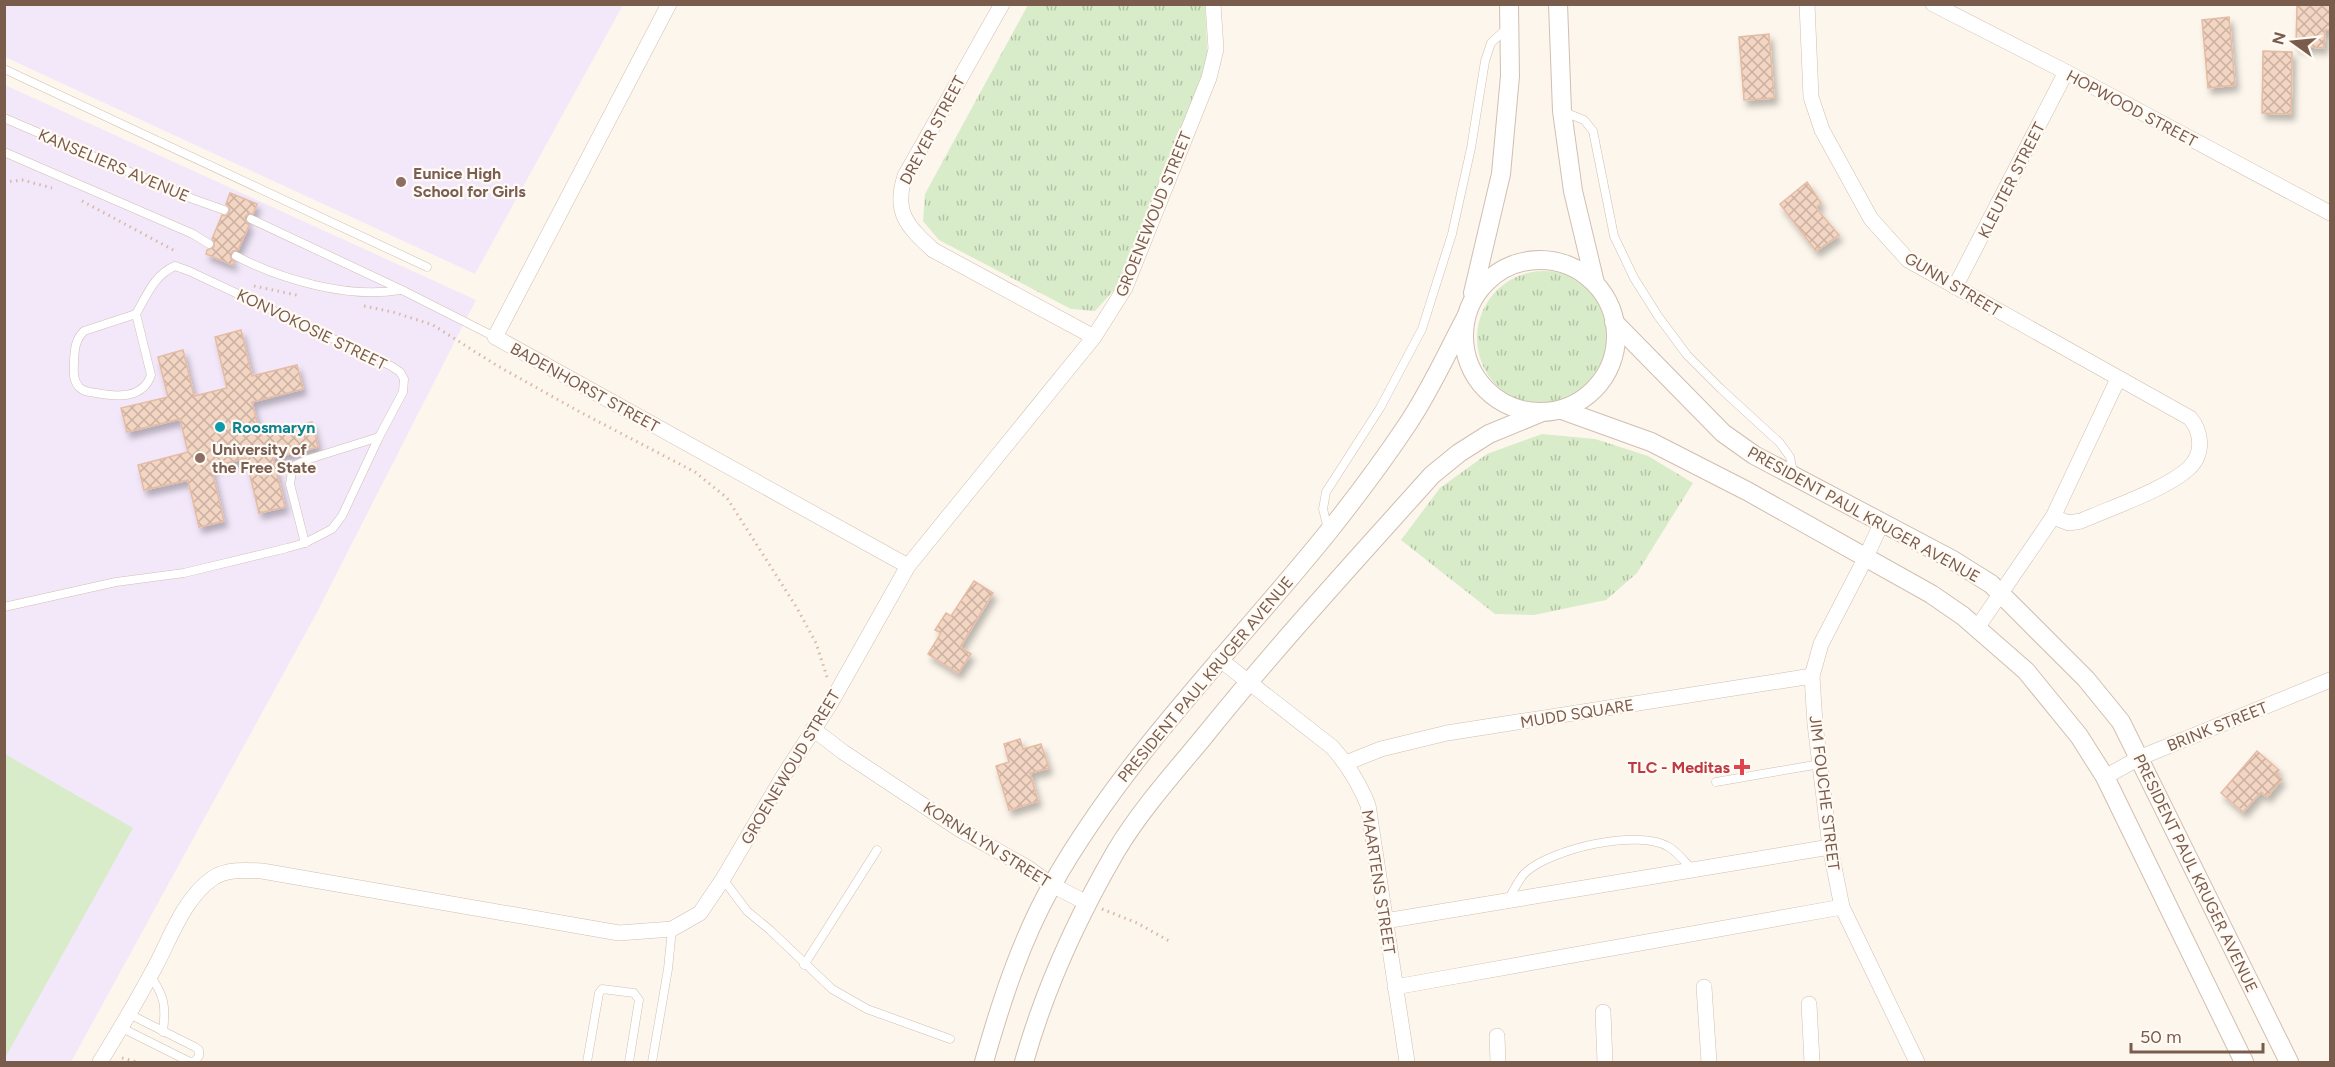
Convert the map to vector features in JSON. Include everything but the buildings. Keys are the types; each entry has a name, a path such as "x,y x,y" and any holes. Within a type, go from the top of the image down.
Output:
{"street":[{"name":"BADENHORST STREET","path":"669,4 495,337 908,566"},
{"name":"DREYER STREET","path":"1002,4 905,176 899,193 902,212 914,232 933,250 1094,337"},
{"name":"GROENEWOUD STREET","path":"100,1062 178,921 199,892 213,878 244,870 262,871 619,933 672,929 700,913 829,706 908,566 1094,337 1125,288 1209,78 1215,49 1213,4"},
{"path":"1558,4 1562,111 1573,190 1594,283"},
{"name":"GUNN STREET","path":"1807,4 1811,97 1822,129 1871,219 1908,260 2190,418 2199,430 2198,454 2190,467 2166,483 2081,521 2069,523 2053,517"},
{"name":"HOPWOOD STREET","path":"1933,4 2331,213"},
{"name":"PRESIDENT PAUL KRUGER AVENUE","path":"984,1062 1003,996 1052,885 1127,770 1218,658 1329,531 1408,424 1469,309 1501,174 1510,76 1509,13"},
{"name":"KLEUTER STREET","path":"1955,287 2066,72"},
{"path":"1024,1062 1051,980 1087,903 1118,849 1148,805 1248,682 1431,475 1459,453 1489,434 1540,413 1562,410 1584,398 1602,381 1613,358 1616,333 1611,308 1594,283 1575,269 1553,261 1529,260 1506,268 1486,282 1469,309 1464,345 1472,372 1489,394 1513,408 1540,413"},
{"name":"DREYER STREET","path":"1064,319 1107,319"},
{"name":"PRESIDENT PAUL KRUGER AVENUE","path":"1614,322 1723,433 1755,455 1794,477 1951,559 1991,584 2086,679 2121,722 2289,1062"},
{"path":"1977,628 2053,517 2118,379"},
{"path":"1562,410 1651,442 1747,492 1931,594 1963,616 2026,671 2079,736 2105,777 2244,1062"},
{"name":"JIM FOUCHE STREET","path":"1882,522 1827,629 1812,676 1815,724 1830,847 1842,907 1917,1062"},
{"name":"MAARTENS STREET","path":"1218,658 1332,747 1360,785 1368,805 1407,1062"},
{"name":"MUDD SQUARE","path":"1346,763 1381,749 1447,733 1812,676"},
{"name":"BRINK STREET","path":"2105,777 2139,758 2331,680"},
{"name":"KORNALYN STREET","path":"813,729 843,752 959,829 1028,867 1052,885 1087,903"},
{"path":"1385,921 1830,847"},
{"path":"1395,987 1842,907"},
{"path":"1704,987 1709,1062"},
{"path":"1809,1004 1812,1062"},
{"path":"1603,1012 1605,1062"},
{"path":"1497,1036 1498,1062"}],"lane":[{"path":"1329,531 1323,509 1326,492 1380,408 1422,329 1452,234 1471,148 1485,61 1491,43 1508,27 1509,13"},
{"path":"4,69 427,267"},
{"path":"1562,111 1584,120 1593,131 1614,236 1634,278 1652,307 1687,355 1721,390 1780,443 1790,457 1794,477"},
{"name":"KANSELIERS AVENUE","path":"4,118 193,199 224,210"},
{"name":"KANSELIERS AVENUE","path":"4,152 192,234 209,244"},
{"path":"251,219 402,290 495,337"},
{"path":"236,256 280,275 340,290 382,293 402,290"},
{"name":"KONVOKOSIE STREET","path":"4,607 116,582 184,573 305,543 332,529 342,516 405,385 400,372 366,353 175,266 164,270 153,283 136,314"},
{"path":"136,314 151,375 148,384 130,394 119,396 84,391 78,386 74,377 75,348 78,337 84,331 136,314"},
{"path":"305,543 290,484 292,471 296,465 379,437"},
{"path":"1716,782 1820,764"},
{"path":"1508,901 1524,873 1545,859 1580,848 1628,840 1649,840 1669,847 1693,870"},
{"path":"804,965 877,850"},
{"path":"723,879 747,911 832,989 867,1008 950,1039"},
{"path":"652,1062 668,969 672,929"},
{"path":"150,975 162,994 165,1013 163,1032"},
{"path":"587,1062 599,993 602,989 634,993 639,1000 629,1062"},
{"path":"120,1028 190,1062 200,1056 200,1050 195,1047 128,1013"}],"path":[{"path":"4,182 22,180 58,191"},
{"path":"77,198 177,252"},
{"path":"252,286 311,297"},
{"path":"357,304 393,312 433,325 496,365 695,472 728,498 797,608 816,643 833,696"},
{"path":"1087,903 1137,923 1171,942"}],"shaded area":[{"name":"Eunice High School for Girls","path":"5,4 623,5 475,274 5,57"},
{"name":"University of the Free State","path":"5,85 476,300 315,616 71,1062 5,1062"}],"green space":[{"path":"1028,5 1205,5 1208,64 1115,289 1095,311 1071,309 939,240 923,221 925,194"},
{"path":"1544,271 1570,276 1592,290 1606,312 1611,338 1606,364 1592,386 1570,400 1544,405 1518,400 1496,386 1482,364 1477,338 1482,312 1496,290 1518,276"},
{"path":"1542,434 1595,439 1648,456 1693,483 1637,573 1606,600 1534,615 1495,614 1401,540 1440,488 1487,454"},
{"path":"5,754 133,828 5,1058"}],"place":[{"name":"Eunice High School for Girls","path":"401,182"},
{"name":"Roosmaryn","path":"220,427"},
{"name":"University of the Free State","path":"200,458"},
{"name":"TLC - Meditas","path":"1742,767"}]}
